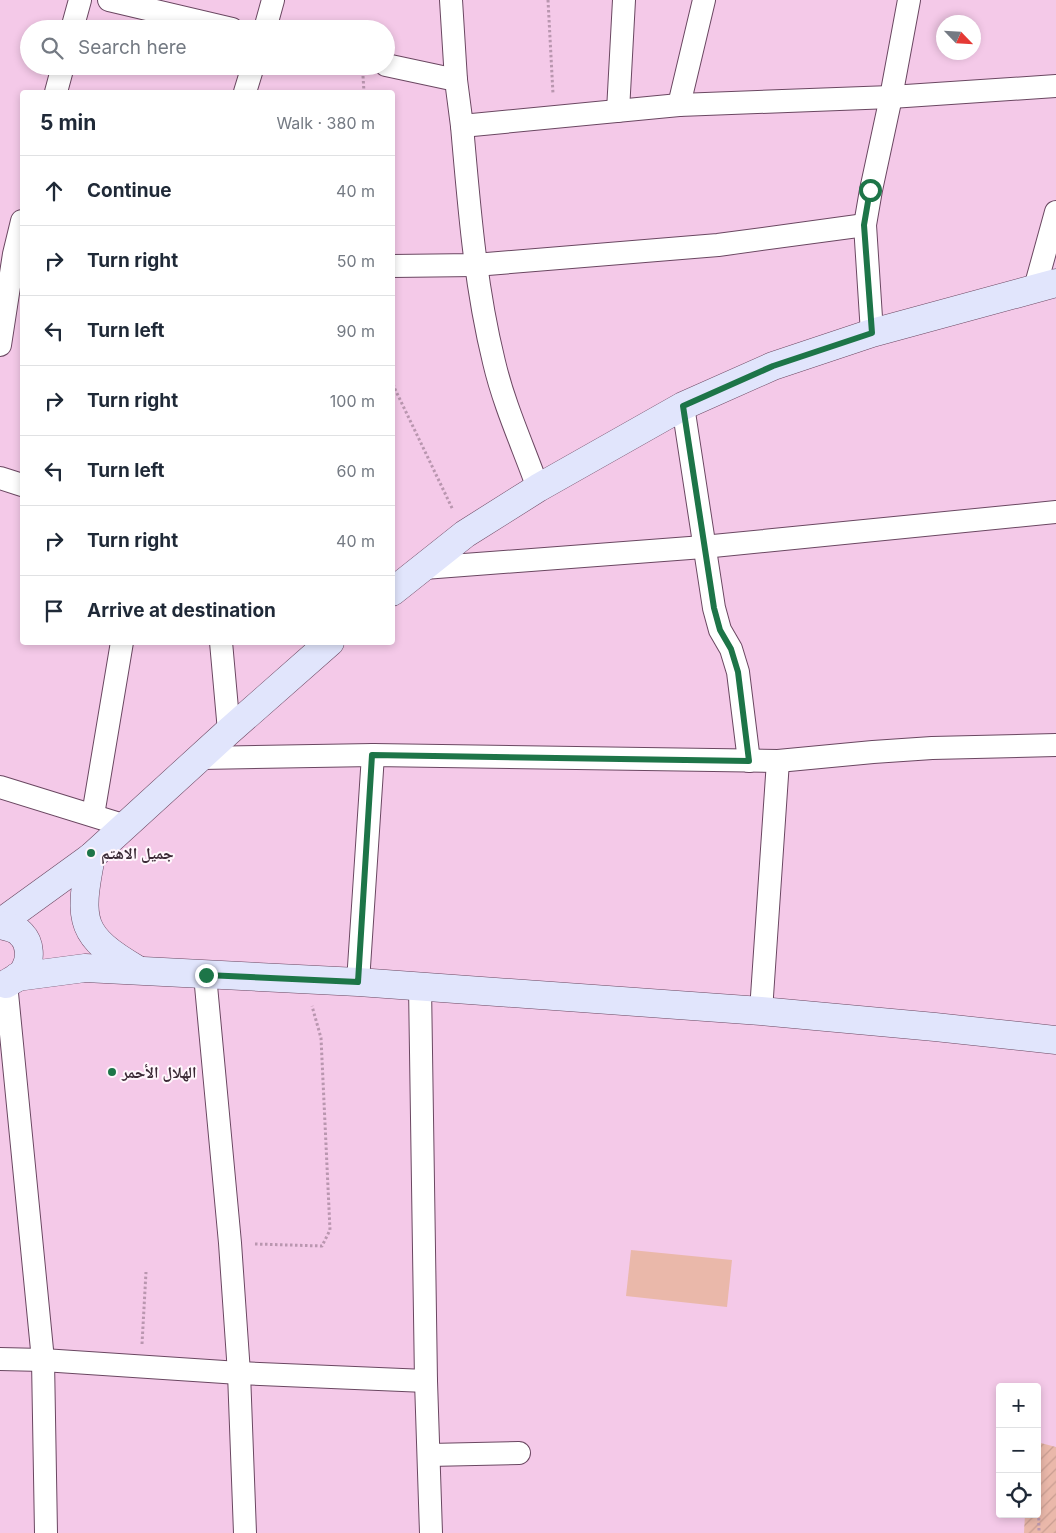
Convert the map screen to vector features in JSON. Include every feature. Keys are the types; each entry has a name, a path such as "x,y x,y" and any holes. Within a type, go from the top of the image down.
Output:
{"street":[{"path":"74,20 80,0"},
{"path":"109,0 194,20"},
{"path":"267,20 273,0"},
{"path":"451,0 456,80 475,265 499,381 538,488"},
{"path":"618,111 624,0"},
{"path":"678,105 704,0"},
{"path":"872,333 864,225 891,97 908,0"},
{"path":"395,68 456,80"},
{"path":"56,90 60,75"},
{"path":"247,90 251,75"},
{"path":"462,126 678,105 891,97 1056,86"},
{"path":"395,590 465,534 538,488 683,406 773,366 872,333 1045,286 1056,212"},
{"path":"395,266 475,265 718,245 864,225"},
{"path":"0,345 12,253 20,227"},
{"path":"683,406 703,547 714,608 720,630 731,649 738,672 749,761"},
{"path":"0,478 20,484"},
{"path":"424,568 703,547 1056,512"},
{"path":"93,815 121,645"},
{"path":"221,645 229,731"},
{"path":"0,924 91,857 327,645"},
{"path":"201,758 372,755 778,761 932,748 1056,745"},
{"path":"358,982 372,755"},
{"path":"761,1011 778,761"},
{"path":"0,787 126,826"},
{"path":"91,857 84,897 85,916 90,932 99,944 139,970"},
{"path":"0,924 13,928 22,934 28,946 29,958 25,970 8,982"},
{"path":"8,982 85,968 304,979 761,1011 1056,1040"},
{"path":"206,975 240,1373 245,1533"},
{"path":"8,982 43,1360 46,1533"},
{"path":"420,986 426,1381 431,1533"},
{"path":"0,1359 43,1360 240,1373 426,1381"},
{"path":"429,1455 519,1453"}],"path":[{"path":"548,0 554,117"},
{"path":"363,75 364,90"},
{"path":"395,389 465,534"},
{"path":"230,1243 322,1246 330,1230 321,1038 304,979"},
{"path":"141,1367 146,1272"},
{"path":"1038,1473 1040,1533"}],"shaded area":[{"path":"631,1250 732,1260 727,1307 626,1296"},
{"path":"1041,1443 1056,1447 1056,1533 1024,1533 1025,1518 1041,1518"}],"place":[{"name":"جميل الاهتم","path":"91,853"},
{"name":"الهلال الأحمر","path":"112,1072"}],"route":[{"path":"206,975 358,982 372,755 749,761 738,672 731,649 720,630 714,608 703,547 683,406 773,366 872,333 864,225 870,190"}]}
